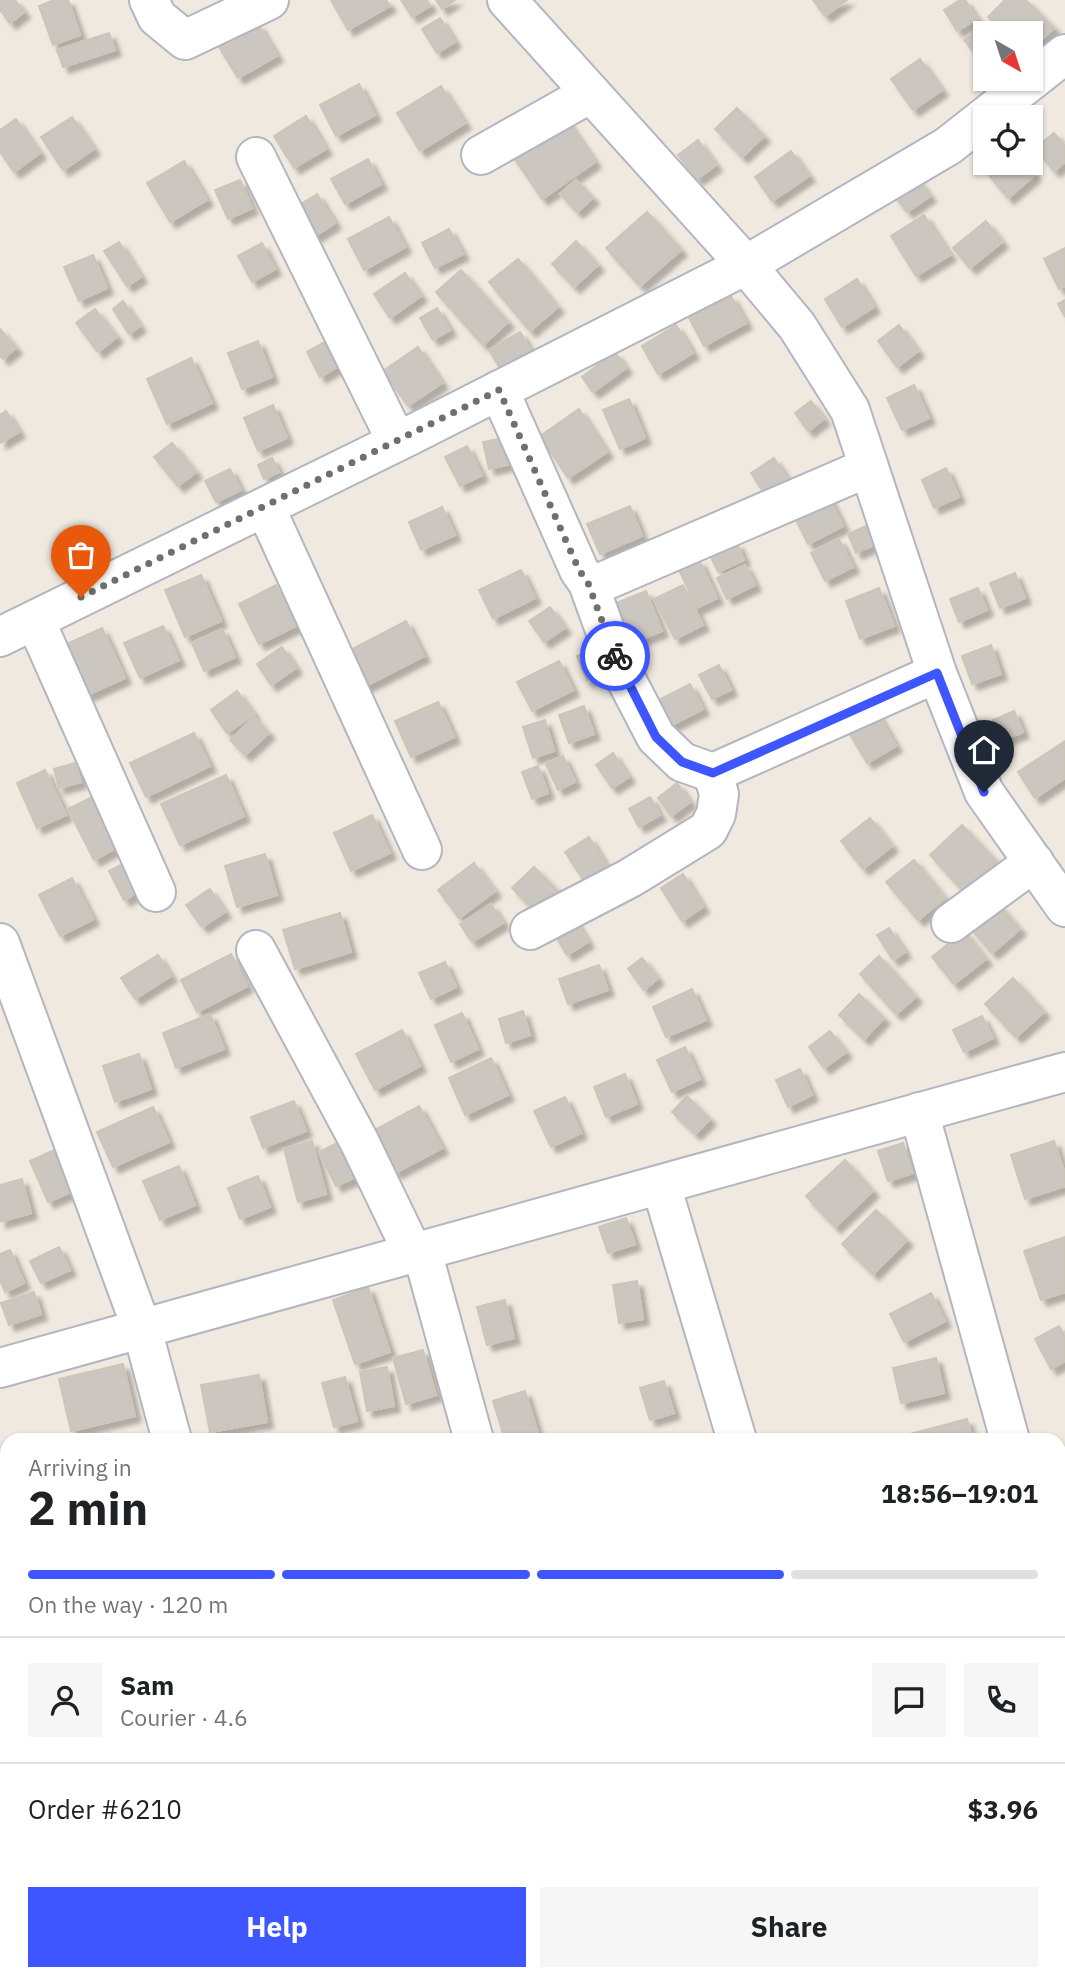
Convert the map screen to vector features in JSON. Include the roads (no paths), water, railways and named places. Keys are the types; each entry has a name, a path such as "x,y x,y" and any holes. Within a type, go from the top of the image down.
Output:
{"street":[{"path":"149,0 157,17 185,40 269,0"},
{"path":"507,0 746,265 797,326 850,410 937,673 984,792 1065,907"},
{"path":"0,637 397,442 746,265 948,146 1065,54"},
{"path":"481,155 591,93"},
{"path":"256,157 397,442"},
{"path":"499,390 579,570 588,583 616,660 656,737 682,762 713,773 937,673"},
{"path":"588,583 601,582 869,467"},
{"path":"265,507 422,850"},
{"path":"35,620 156,892"},
{"path":"530,930 630,878 708,830 716,814 719,794 713,773"},
{"path":"951,923 1034,862"},
{"path":"0,943 12,1011 142,1329 170,1433"},
{"path":"256,950 417,1252 472,1433"},
{"path":"0,1368 1065,1072"},
{"path":"919,1112 1008,1433"},
{"path":"661,1185 735,1433"}]}
